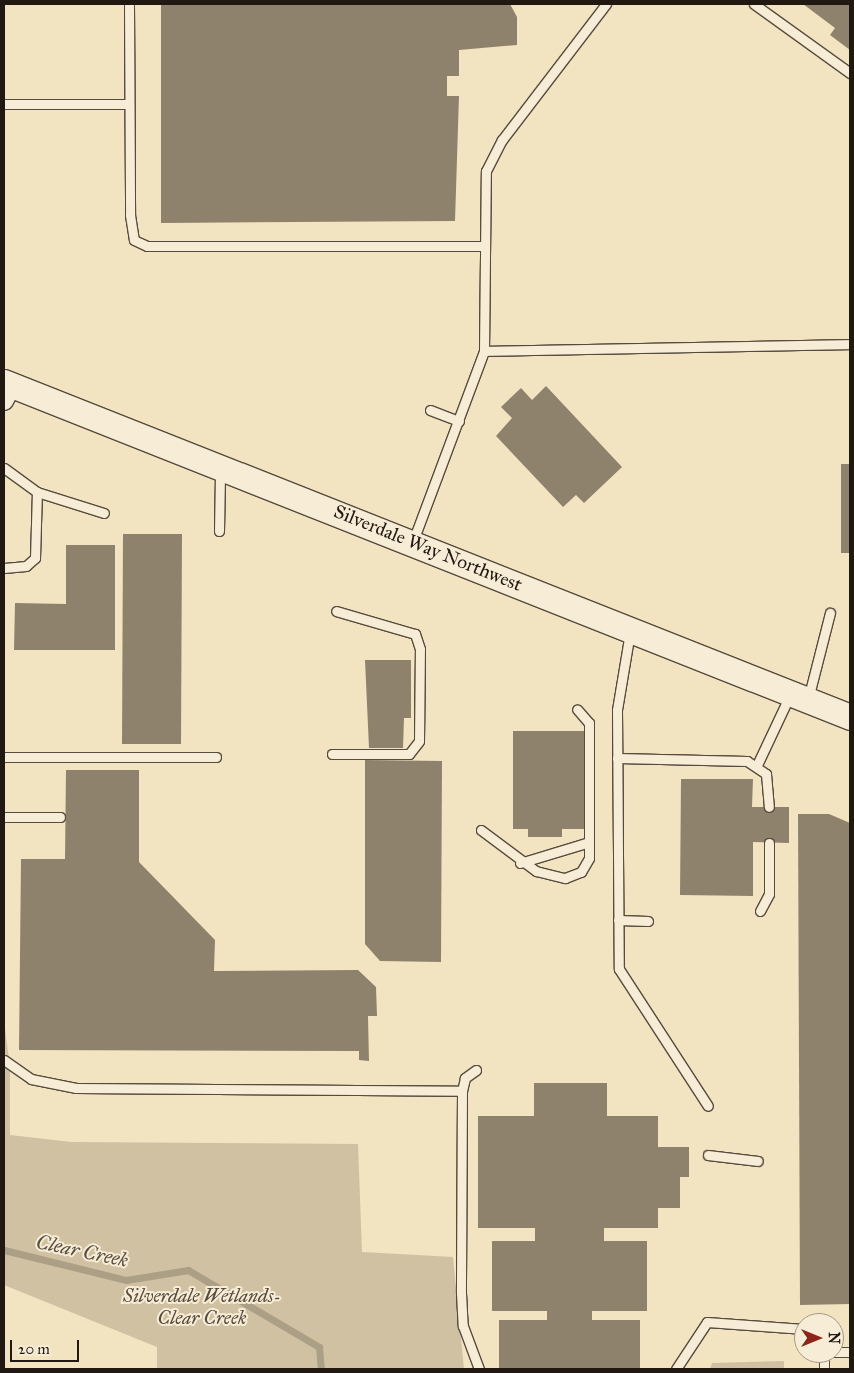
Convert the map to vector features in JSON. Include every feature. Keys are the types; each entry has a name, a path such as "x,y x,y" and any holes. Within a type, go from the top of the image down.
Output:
{"main road":[{"name":"Silverdale Way Northwest","path":"6,389 220,465 850,717"}],"lane":[{"path":"129,4 130,230 134,240 147,246 484,246"},
{"path":"413,541 484,351 486,171 502,140 606,4"},
{"path":"754,4 850,73"},
{"path":"4,104 129,104"},
{"path":"484,351 850,344"},
{"path":"430,410 459,421"},
{"path":"219,531 220,465"},
{"path":"4,468 36,492 104,513"},
{"path":"4,568 26,566 35,558 36,492"},
{"path":"332,754 409,754 419,741 420,649 415,634 336,611"},
{"path":"757,765 799,696 830,613"},
{"path":"631,630 617,710 619,969 708,1106"},
{"path":"481,830 520,863 565,878 581,872 589,858 589,723 577,709"},
{"path":"4,757 216,757"},
{"path":"617,758 757,765 766,774 769,807"},
{"path":"4,817 60,817"},
{"path":"520,863 589,842"},
{"path":"760,911 769,894 769,842"},
{"path":"618,920 648,921"},
{"path":"4,1060 31,1079 76,1088 462,1091"},
{"path":"476,1070 465,1078 462,1091 463,1326 479,1369"},
{"path":"708,1155 758,1161"},
{"path":"676,1369 707,1322 794,1328"}],"green space":[{"name":"Silverdale Wetlands- Clear Creek","path":"4,1021 10,1067 10,1135 71,1142 358,1144 362,1252 453,1257 464,1369 157,1369 157,1347 4,1285"},
{"path":"784,1361 784,1369 710,1369 712,1363"}],"building":[{"path":"161,4 510,4 517,17 517,45 459,50 459,76 447,76 447,96 459,96 455,221 161,223"},
{"path":"803,4 850,4 850,50 830,35 835,28"},
{"path":"546,386 622,467 584,503 576,495 563,507 496,436 512,418 501,407 521,388 532,400"},
{"path":"841,464 850,464 850,553 841,553"},
{"path":"123,534 182,534 181,744 122,744"},
{"path":"66,545 115,545 115,650 14,650 15,603 66,604"},
{"path":"365,660 411,660 411,718 404,718 403,748 369,748"},
{"path":"513,731 584,731 584,829 562,829 562,837 528,837 528,829 513,829"},
{"path":"365,760 442,761 441,962 380,961 365,944"},
{"path":"66,770 139,770 139,862 215,940 214,971 358,970 376,987 377,1016 368,1016 369,1061 359,1060 359,1051 19,1050 21,859 65,859"},
{"path":"681,779 753,779 752,807 789,807 789,843 753,842 753,896 680,895"},
{"path":"798,814 829,814 850,823 850,1304 800,1305"},
{"path":"534,1083 607,1083 607,1116 658,1116 658,1147 689,1147 689,1177 680,1177 680,1208 658,1208 658,1228 604,1228 604,1241 647,1241 647,1311 592,1311 592,1320 640,1320 640,1369 499,1369 499,1320 547,1320 547,1311 492,1311 492,1241 535,1241 535,1228 478,1228 478,1116 534,1116"}],"waterway":[{"name":"Clear Creek","path":"4,1250 126,1280 188,1270 319,1347 321,1369"}]}
